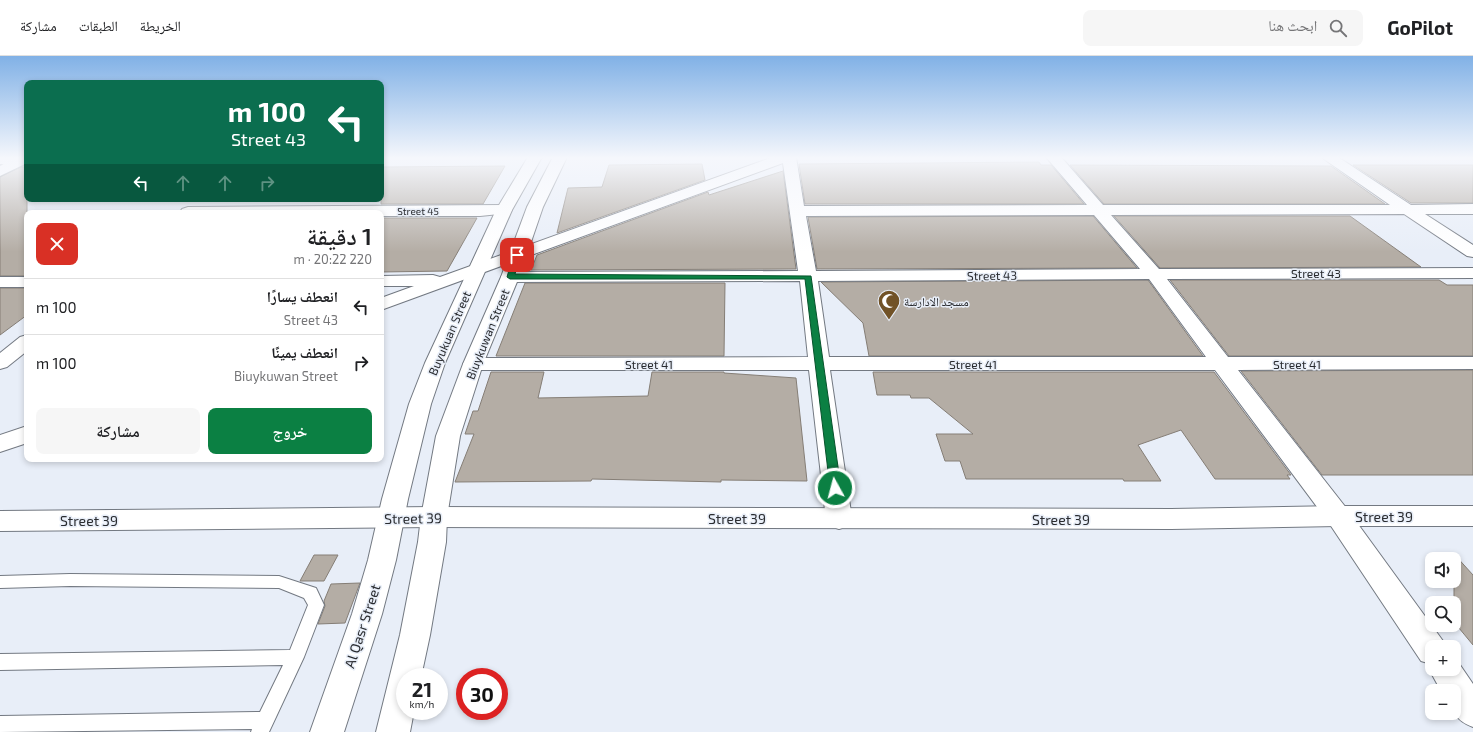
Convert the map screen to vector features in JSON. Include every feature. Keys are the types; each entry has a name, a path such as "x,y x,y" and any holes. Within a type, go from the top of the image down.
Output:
{"street":[{"name":"Buyukuan Street","path":"390,518 420,404 435,363 504,210 517,189"},
{"name":"Biuykuwan Street","path":"434,517 448,436 473,364 510,277 535,207 544,189"},
{"path":"384,303 701,189"},
{"path":"793,189 808,277 839,519"},
{"path":"1080,189 1153,273 1223,364 1338,516 1425,641"},
{"path":"1377,189 1473,252"},
{"path":"189,210 199,202"},
{"path":"797,211 1473,209"},
{"name":"Street 45","path":"384,211 504,210"},
{"name":"Street 43","path":"510,277 808,277 1153,273 1473,273"},
{"path":"384,280 448,280"},
{"path":"0,282 24,282"},
{"path":"0,363 24,343"},
{"name":"Street 41","path":"473,364 1473,363"},
{"path":"0,444 24,435"},
{"name":"Street 39","path":"0,521 434,517 1171,519 1338,516 1473,516"},
{"path":"392,732 416,627 432,542 434,517"},
{"name":"Al Qasr Street","path":"326,732 367,614 382,560 390,518"},
{"path":"1450,676 1471,705"}],"lane":[{"path":"0,582 70,580 279,582 310,593 316,605 296,657 263,726 0,725"},
{"path":"0,662 296,657"}],"building":[{"path":"0,189 24,189 24,202 27,202 27,210 24,210 24,276 0,276"},
{"path":"384,189 492,189 483,204 381,204 381,202 384,202"},
{"path":"568,189 681,189 557,233"},
{"path":"729,189 785,189 796,269 531,270 537,255 708,192 709,195"},
{"path":"803,189 1071,189 1084,204 805,204"},
{"path":"1091,189 1363,189 1385,204 1104,204"},
{"path":"1389,189 1473,189 1473,203 1411,203"},
{"path":"1093,216 1137,268 817,269 808,217"},
{"path":"1114,216 1350,216 1421,267 1160,268"},
{"path":"384,218 477,218 447,271 384,272"},
{"path":"1148,280 1203,356 869,356 863,323 821,282"},
{"path":"1170,280 1439,280 1447,285 1473,285 1473,356 1229,356"},
{"path":"525,283 725,283 724,356 496,356"},
{"path":"0,288 24,288 24,317 0,335"},
{"path":"1473,370 1473,475 1322,475 1241,371"},
{"path":"491,372 544,372 538,398 648,396 652,372 724,372 796,378 807,481 721,480 721,482 592,479 591,481 455,482 474,434 465,434 473,411 478,411"},
{"path":"873,372 1214,372 1291,475 1287,475 1290,479 1215,479 1181,430 1138,445 1161,481 1124,481 1123,479 966,479 960,461 945,461 936,434 973,434 929,398 911,398 910,395 877,395"},
{"path":"314,555 338,555 324,581 300,581"},
{"path":"1461,562 1473,575 1473,645 1461,630 1461,596 1454,596 1454,588 1461,588"},
{"path":"360,583 345,623 318,624 325,606 324,601 331,584"}],"place":[{"name":"مسجد الادارسة","path":"889,320"}],"route":[{"path":"517,255 510,277 808,277 835,488"}]}
